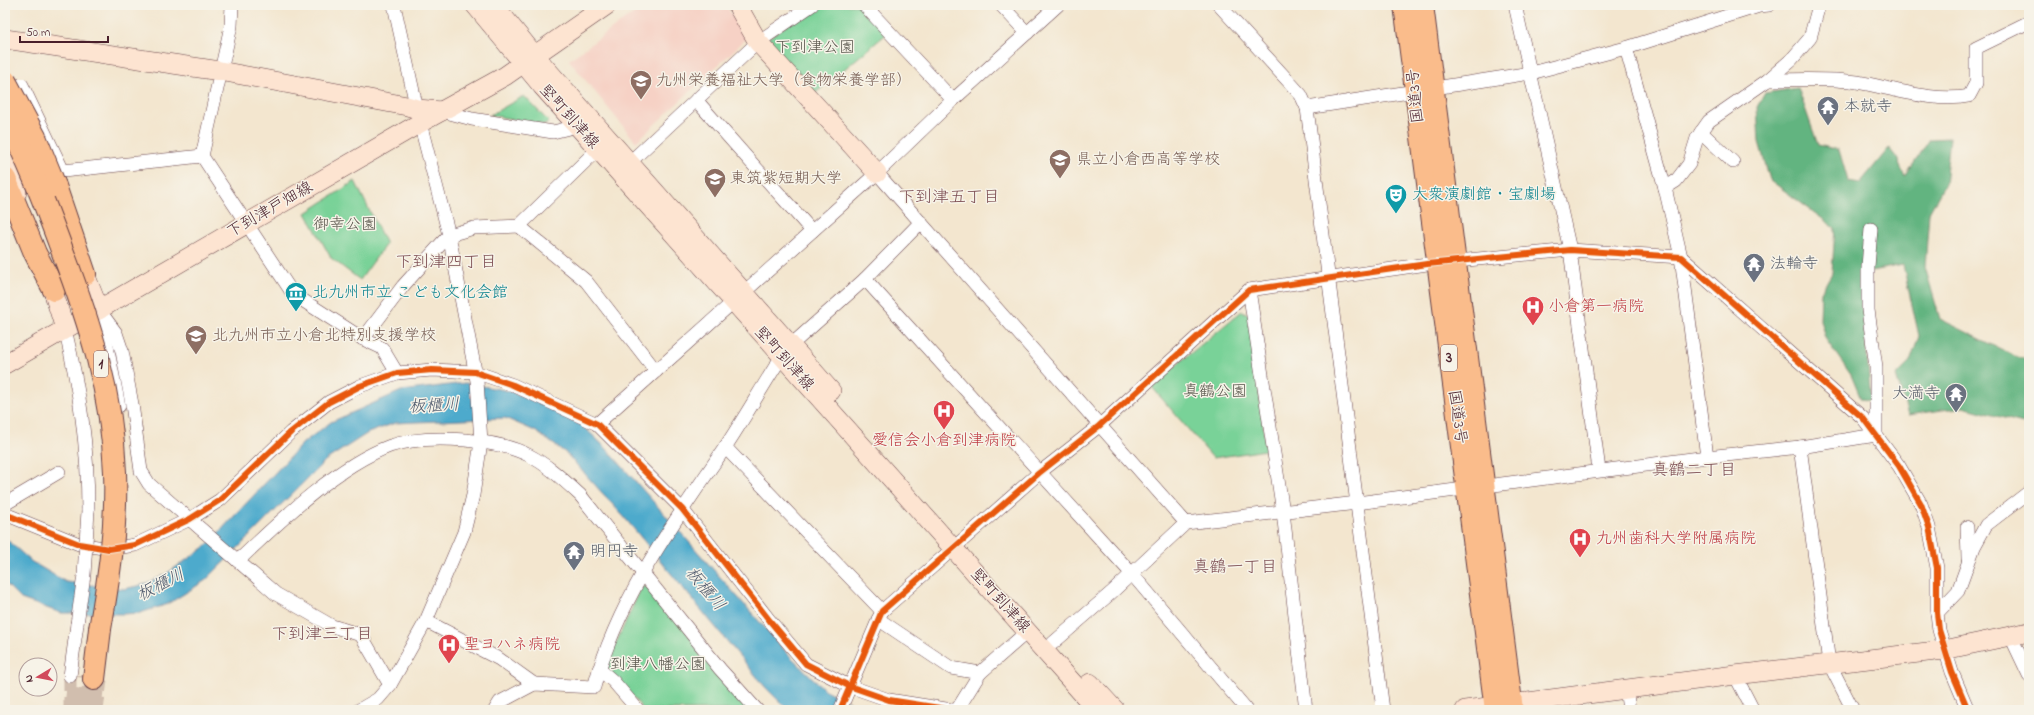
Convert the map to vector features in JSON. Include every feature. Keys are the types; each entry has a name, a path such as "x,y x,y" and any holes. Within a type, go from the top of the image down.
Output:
{"highway":[{"name":"国道3号","path":"1405,5 1424,90 1503,707"},
{"name":"国道3号","path":"1422,5 1424,90"},
{"path":"5,81 35,137 56,186 86,274"},
{"name":"1","path":"5,116 35,180 89,323 100,363 107,398 115,472 113,543 94,627"},
{"path":"5,142 24,184 63,286 84,348 96,399 104,471 104,505 94,627 86,678"},
{"path":"9,189 34,253 54,290"}],"main road":[{"name":"堅町到津線","path":"474,5 629,163 738,297"},
{"name":"堅町到津線","path":"494,5 529,60 577,126 738,297 957,544 1028,631 1097,710"},
{"path":"737,5 758,42 877,173"},
{"path":"5,39 220,71 407,106 418,116 442,111 529,60 606,6"},
{"path":"5,100 27,141 86,274 99,310"},
{"name":"下到津戸畑線","path":"5,364 246,225 418,116"},
{"path":"5,160 54,290 65,330"},
{"name":"堅町到津線","path":"957,544 1053,643 1115,710"},
{"path":"1465,710 1503,707 1626,688 1944,650 2020,634"}],"street":[{"path":"232,5 231,26 202,156 246,225 293,294 363,339 382,348 397,373"},
{"path":"359,710 378,699 390,685 426,620 464,532 473,495 480,435 476,376 449,235 418,116 394,5"},
{"path":"629,163 758,42 812,5"},
{"path":"864,5 953,100"},
{"path":"1001,5 1027,33"},
{"path":"597,424 877,173 953,100 1058,5"},
{"path":"1219,5 1301,95 1307,108 1384,710"},
{"path":"1515,5 1570,250 1599,470"},
{"path":"1307,108 1531,73 1626,48 1759,6 1769,5"},
{"path":"1665,188 1676,181 1689,164 1697,138 1709,121 1768,80 1792,59 1810,38 1819,5"},
{"path":"1768,80 1856,82 1907,92 1958,98 1969,96 1976,83 1976,48 2029,22"},
{"path":"1626,48 1665,188 1681,258 1707,457"},
{"path":"5,88 22,85 63,171 202,156"},
{"path":"696,100 812,231"},
{"path":"442,111 472,119 552,132 577,126"},
{"path":"1701,132 1733,162"},
{"path":"363,339 403,286 449,235 474,228 519,226 598,149"},
{"path":"877,173 1186,523"},
{"path":"495,710 500,702 534,684 594,687 598,669 606,646 645,569 786,351 865,279 921,222"},
{"path":"519,226 586,281 656,371"},
{"path":"1870,229 1868,310 1876,367 1876,435"},
{"path":"840,710 880,615 957,544 1040,473 1099,426 1249,290 1446,262 1570,250 1681,258 1863,418 1899,466 1921,504 1929,527 1937,568 1937,613 1944,650 1961,697 1968,710"},
{"path":"865,279 1132,574 1247,710"},
{"path":"1249,290 1283,512 1306,710"},
{"path":"94,627 120,576 126,486 121,420 99,310"},
{"path":"99,310 116,333 122,351 132,404 141,471 149,484 276,594 332,626 362,635 390,685"},
{"path":"65,330 78,381 87,448 88,511 84,575 94,627"},
{"path":"5,514 79,544 109,549 135,545 190,519 220,500 290,432 329,402 360,386 397,373 432,370 476,376 513,385 597,424 680,513 806,664 849,686 889,700 949,710 980,673 1028,631"},
{"path":"238,561 284,517 338,476 369,456 391,446 418,440 480,435 534,456 580,495 645,569 720,670 757,710"},
{"path":"1053,643 1132,574 1186,523 1474,488 1599,470 1800,447 1876,435"},
{"path":"725,447 880,615 951,668 980,673"},
{"path":"1800,447 1829,664 1853,710"},
{"path":"5,504 59,472"},
{"path":"1937,613 1958,591 1969,560 1986,525 2029,492"},
{"path":"1967,527 1969,560"},
{"path":"426,620 500,659 534,684"},
{"path":"2020,634 2029,675"},
{"path":"598,669 613,681 638,710"},
{"path":"1735,675 1753,710"},
{"path":"1626,688 1629,710"}],"shaded area":[{"name":"九州栄養福祉大学（食物栄養学部）","path":"645,5 725,5 748,37 636,142 569,60"}],"green space":[{"name":"下到津公園","path":"817,5 868,5 890,31 812,96 762,42"},
{"path":"1798,88 1818,145 1839,150 1848,181 1860,183 1889,148 1897,158 1905,177 1930,139 1950,138 1945,184 1929,213 1925,267 1940,319 2019,358 2029,358 2029,421 2023,423 1963,407 1908,415 1896,376 1910,362 1919,336 1903,265 1860,273 1871,401 1861,399 1851,375 1825,338 1820,320 1821,292 1832,273 1835,228 1770,180 1759,142 1757,107 1765,93"},
{"path":"524,96 549,122 545,125 490,115"},
{"name":"御幸公園","path":"355,181 386,244 360,280 331,258 306,213"},
{"name":"真鶴公園","path":"1242,311 1250,315 1266,450 1213,458 1151,386"},
{"name":"到津八幡公園","path":"642,586 651,589 752,710 644,710 607,668 607,663"}],"water":[{"name":"板櫃川","path":"465,383 510,391 538,402 583,426 606,448 789,655 825,690 866,710 788,710 766,688 624,517 566,453 535,431 505,418 395,423 368,433 326,460 206,580 168,604 140,613 61,613 21,599 5,583 5,538 32,562 66,582 124,589 146,584 166,574 205,547 303,443 331,422 401,391"}],"tunnel":[{"path":"75,710 79,675"},
{"path":"70,676 70,710"},
{"path":"90,710 94,679"},
{"path":"97,710 101,680"}],"cycle path":[{"path":"840,710 882,611 1039,473 1099,426 1249,290 1427,264 1570,250 1681,257 1863,418 1899,466 1921,504 1929,527 1937,568 1937,613 1939,630 1952,672 1968,710"},
{"path":"5,514 79,544 109,549 135,545 190,519 220,500 291,432 329,402 360,386 397,373 432,370 475,372 513,385 597,424 682,509 770,621 806,664 849,686 889,700 952,710"}],"place":[{"name":"九州栄養福祉大学（食物栄養学部）","path":"641,100"},
{"name":"本就寺","path":"1828,126"},
{"name":"県立小倉西高等学校","path":"1060,180"},
{"name":"東筑紫短期大学","path":"715,198"},
{"name":"大衆演劇館・宝劇場","path":"1396,214"},
{"name":"法輪寺","path":"1754,284"},
{"name":"北九州市立 こども文化会館","path":"296,312"},
{"name":"小倉第一病院","path":"1533,326"},
{"name":"北九州市立小倉北特別支援学校","path":"196,356"},
{"name":"大満寺","path":"1956,414"},
{"name":"愛信会小倉到津病院","path":"944,430"},
{"name":"九州歯科大学附属病院","path":"1580,558"},
{"name":"明円寺","path":"574,572"},
{"name":"聖ヨハネ病院","path":"449,664"}],"district":[{"name":"下到津五丁目","path":"949,197"},
{"name":"下到津四丁目","path":"446,262"},
{"name":"真鶴二丁目","path":"1694,470"},
{"name":"真鶴一丁目","path":"1235,567"},
{"name":"下到津三丁目","path":"322,634"}]}
